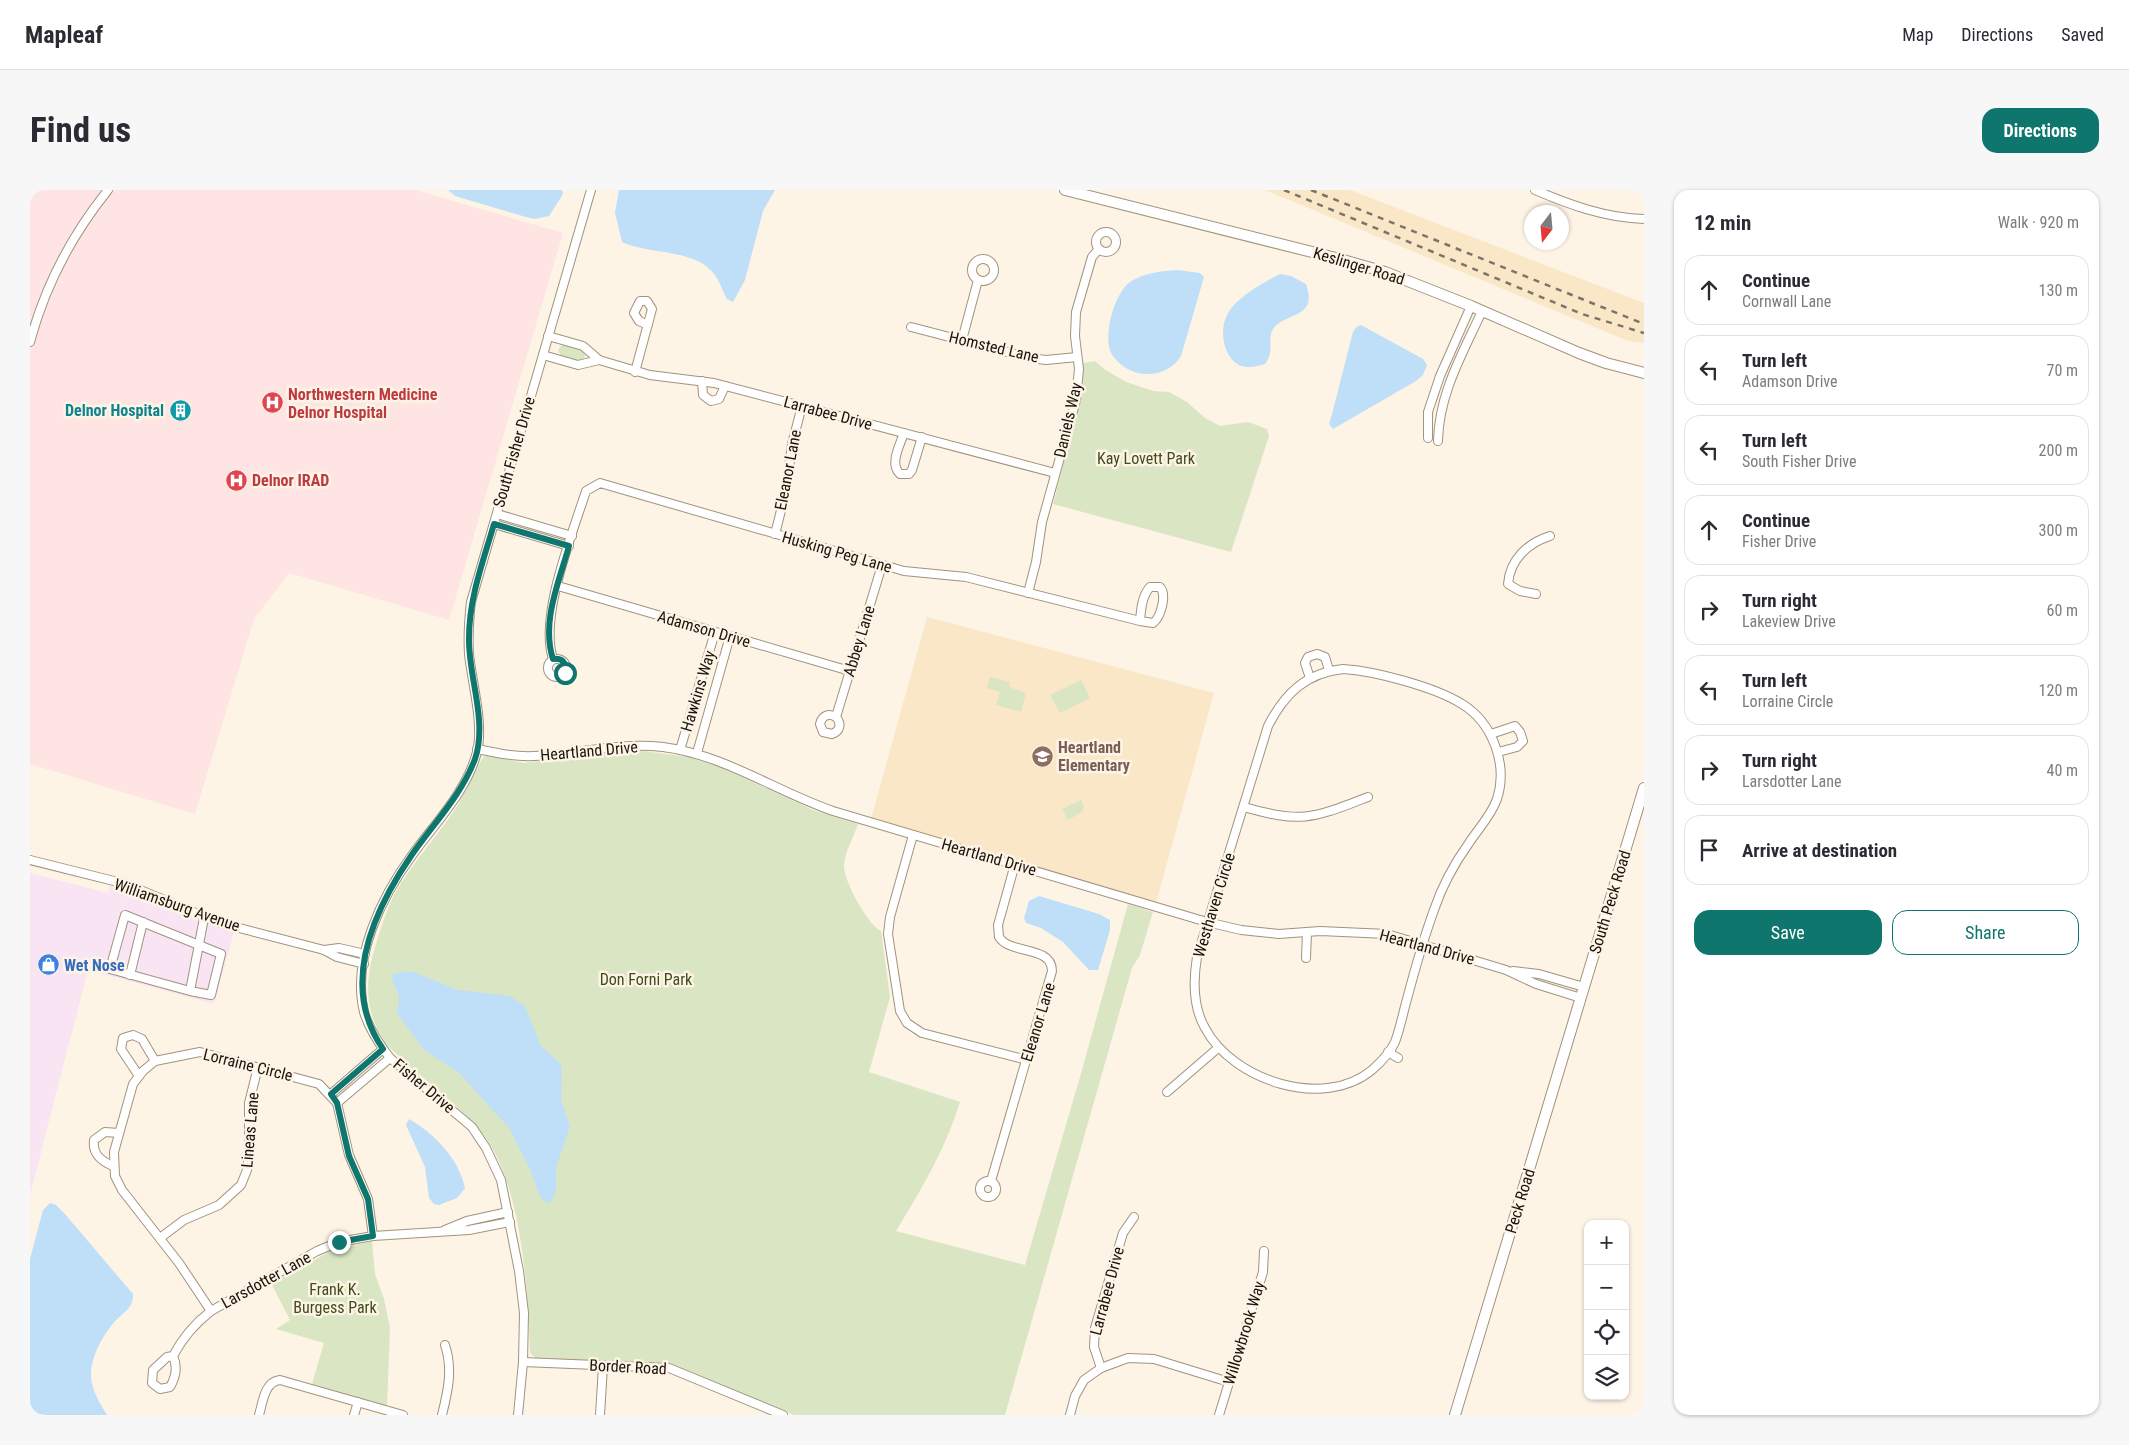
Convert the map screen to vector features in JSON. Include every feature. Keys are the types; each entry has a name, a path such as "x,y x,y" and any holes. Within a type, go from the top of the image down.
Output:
{"main road":[{"name":"Keslinger Road","path":"1065,190 1337,258 1385,272 1471,306 1579,353 1606,363 1644,373"},
{"name":"South Peck Road","path":"1584,987 1644,788"},
{"name":"Peck Road","path":"1455,1415 1584,987"}],"street":[{"path":"30,342 39,312 57,267 88,215 108,190"},
{"name":"South Fisher Drive","path":"478,749 477,715 469,653 470,614 496,514 591,190"},
{"path":"1535,190 1597,213 1624,219 1644,219"},
{"name":"Daniels Way","path":"1028,593 1036,562 1042,522 1076,400 1079,374 1076,312 1092,257 1098,249"},
{"path":"962,340 978,280"},
{"path":"1428,438 1428,412 1440,376 1471,306"},
{"path":"1438,441 1438,423 1446,389 1482,311"},
{"path":"635,372 648,325"},
{"name":"Homsted Lane","path":"911,327 1030,358 1046,360 1077,357"},
{"name":"Larrabee Drive","path":"548,336 583,346 599,360 635,372 725,386 1055,473"},
{"name":"Larrabee Drive","path":"543,355 578,365 599,360"},
{"path":"702,381 703,395 711,401 719,399 725,386"},
{"name":"Eleanor Lane","path":"775,534 786,491 792,444 802,406"},
{"path":"904,433 894,462 896,470 900,474 909,474 912,470 922,438"},
{"name":"Husking Peg Lane","path":"553,659 548,634 549,619 586,491 600,483 911,573 966,577 1140,621"},
{"path":"496,514 572,536"},
{"path":"494,524 569,546"},
{"path":"1536,594 1520,591 1508,584 1509,574 1525,548 1537,540 1550,536"},
{"name":"Abbey Lane","path":"836,717 882,565"},
{"name":"Adamson Drive","path":"558,586 850,672"},
{"path":"1150,587 1160,587 1163,596 1156,621 1153,623 1140,621 1142,601 1146,591 1150,587"},
{"name":"Hawkins Way","path":"680,750 715,632"},
{"name":"Hawkins Way","path":"697,753 730,636"},
{"path":"1310,678 1305,663 1308,657 1317,654 1326,657 1330,670"},
{"name":"Westhaven Circle","path":"1330,670 1363,670 1423,688 1462,704 1476,715 1491,734 1498,752 1501,776 1497,799 1485,822 1469,842 1441,890 1422,943 1395,1042 1370,1071 1353,1082 1324,1090 1307,1090 1264,1078 1245,1069 1218,1048 1204,1028 1194,989 1197,958 1207,922 1268,726 1278,707 1292,690 1310,678 1330,670"},
{"path":"1491,734 1515,726 1520,732 1523,741 1517,747 1498,752"},
{"name":"Heartland Drive","path":"478,749 521,756 619,746 697,753 735,767 818,806 1207,922 1242,930 1279,934 1357,931 1387,934 1422,943 1506,970 1536,984 1581,998"},
{"name":"Fisher Drive","path":"478,749 470,770 458,792 392,885 378,916 365,954 361,986 364,1013 372,1032 383,1049 390,1058 472,1127 486,1148 501,1180 522,1292 523,1362 518,1415"},
{"path":"1244,807 1276,816 1301,818 1323,815 1368,797"},
{"path":"913,835 888,928 897,1000 902,1017 911,1027 922,1033 1026,1060"},
{"name":"Williamsburg Avenue","path":"30,860 126,884 204,918 324,950 337,957 364,964"},
{"name":"Eleanor Lane","path":"991,1181 1052,976 1052,966 1043,956 1009,945 999,937 998,924 1015,864"},
{"path":"125,915 143,922 221,954 210,995 110,969 125,915"},
{"path":"190,991 204,918"},
{"path":"130,975 143,922"},
{"path":"1306,958 1307,932"},
{"name":"Williamsburg Avenue","path":"324,950 339,948 365,954"},
{"name":"Heartland Drive","path":"1506,970 1539,974 1584,987"},
{"path":"139,1076 121,1049 123,1038 133,1034 142,1039 155,1062"},
{"path":"1167,1092 1218,1048"},
{"path":"331,1094 383,1049"},
{"name":"Lorraine Circle","path":"112,1166 114,1152 133,1084 155,1062 200,1052 312,1081 331,1094 337,1103 349,1156 368,1199 373,1236"},
{"path":"1388,1052 1398,1058"},
{"path":"337,1103 390,1058"},
{"name":"Lineas Lane","path":"160,1238 184,1220 223,1202 241,1185 247,1170 249,1154 249,1103 258,1067"},
{"path":"119,1133 105,1132 94,1140 94,1151 100,1159 112,1166 122,1190 160,1238 211,1311"},
{"name":"Larsdotter Lane","path":"438,1232 468,1221 508,1212"},
{"name":"Larrabee Drive","path":"1101,1368 1094,1347 1095,1328 1123,1234 1134,1217"},
{"name":"Larsdotter Lane","path":"173,1356 187,1332 211,1311 317,1251 339,1242 373,1236 469,1230 510,1222"},
{"name":"Willowbrook Way","path":"1219,1415 1263,1272 1264,1251"},
{"path":"442,1415 448,1391 450,1368 445,1345"},
{"path":"1070,1415 1078,1388 1084,1380 1101,1368 1128,1358 1146,1358 1229,1382"},
{"name":"Border Road","path":"523,1362 669,1368 783,1415"},
{"path":"600,1415 603,1366"},
{"path":"259,1415 268,1387 276,1381 286,1381 403,1415"},
{"path":"354,1415 358,1402"}],"shaded area":[{"name":"Northwestern Medicine Delnor Hospital","path":"30,190 416,190 563,233 449,620 289,573 254,619 195,814 30,764"},
{"path":"1265,190 1350,190 1644,303 1644,343 1628,341"},
{"name":"Heartland Elementary","path":"927,617 1214,693 1156,903 871,819"},
{"path":"30,873 108,893 111,881 187,916 235,929 214,1004 88,970 30,1195"}],"green space":[{"path":"565,345 582,350 585,353 584,360 578,361 561,356 558,350 561,346"},
{"name":"Kay Lovett Park","path":"1095,361 1104,369 1126,382 1153,391 1169,392 1187,402 1205,418 1220,426 1248,422 1267,429 1269,436 1231,552 1053,504 1083,387 1083,363"},
{"path":"990,677 1010,682 1009,687 1026,693 1021,712 996,705 1000,692 987,688"},
{"path":"1081,680 1090,698 1060,713 1050,695"},
{"name":"Don Forni Park","path":"644,751 688,757 723,768 813,810 858,824 846,855 845,872 852,891 863,911 881,931 890,997 869,1072 960,1102 948,1136 924,1184 896,1231 1025,1265 1128,904 1153,912 1140,955 1132,968 1005,1415 794,1415 671,1364 537,1359 530,1353 527,1299 520,1237 514,1206 505,1177 494,1151 480,1130 458,1107 385,1043 377,1029 369,1002 368,989 371,963 383,922 395,893 456,808 479,763 486,755 524,763 605,752"},
{"path":"1081,800 1084,807 1082,812 1068,820 1062,809"},
{"name":"Frank K. Burgess Park","path":"372,1241 375,1274 384,1299 390,1328 387,1406 312,1384 324,1343 276,1329 290,1320 271,1283 331,1251"}],"water":[{"path":"448,190 562,190 563,194 549,216 534,219 455,196"},
{"path":"619,190 775,190 763,211 745,280 733,302 727,299 715,275 707,266 696,260 622,242 615,213"},
{"path":"1178,270 1200,273 1204,277 1181,356 1166,370 1157,373 1138,373 1129,370 1120,364 1110,349 1108,339 1109,328 1114,306 1124,288 1130,282 1141,276"},
{"path":"1280,274 1291,276 1306,284 1309,296 1308,304 1304,310 1283,320 1272,331 1270,355 1265,364 1249,367 1239,365 1233,361 1226,349 1223,334 1225,319 1232,307 1244,296"},
{"path":"1361,325 1423,359 1427,365 1423,375 1416,381 1333,429 1329,424 1353,332 1356,327"},
{"path":"1039,896 1099,914 1110,920 1110,930 1098,970 1089,970 1063,942 1041,928 1026,923 1024,918 1029,901"},
{"path":"404,971 414,972 458,990 510,996 525,1006 541,1046 560,1063 562,1070 561,1100 570,1126 556,1168 556,1190 552,1201 547,1203 540,1197 531,1172 509,1128 459,1073 424,1050 398,1015 399,996 392,975"},
{"path":"409,1119 428,1132 452,1157 465,1188 457,1198 439,1205 434,1204 429,1198 425,1167 406,1125"},
{"path":"50,1203 56,1205 64,1213 133,1294 132,1302 126,1311 112,1325 102,1340 92,1366 93,1387 107,1415 30,1415 30,1259 43,1210"}],"railway":[{"path":"1284,190 1582,314 1644,333"},
{"path":"1311,190 1644,324"}],"place":[{"name":"Northwestern Medicine Delnor Hospital","path":"272,403"},
{"name":"Delnor Hospital","path":"180,410"},
{"name":"Delnor IRAD","path":"236,480"},
{"name":"Heartland Elementary","path":"1042,756"},
{"name":"Wet Nose","path":"48,965"}],"route":[{"path":"339,1242 373,1236 372,1218 366,1192 349,1156 337,1103 331,1094 383,1049 372,1032 364,1013 361,986 365,954 371,935 392,885 458,792 470,770 478,749 477,715 469,653 470,614 471,602 494,524 569,546 549,619 548,634 553,659 559,658 564,662 566,667 565,673"}]}
